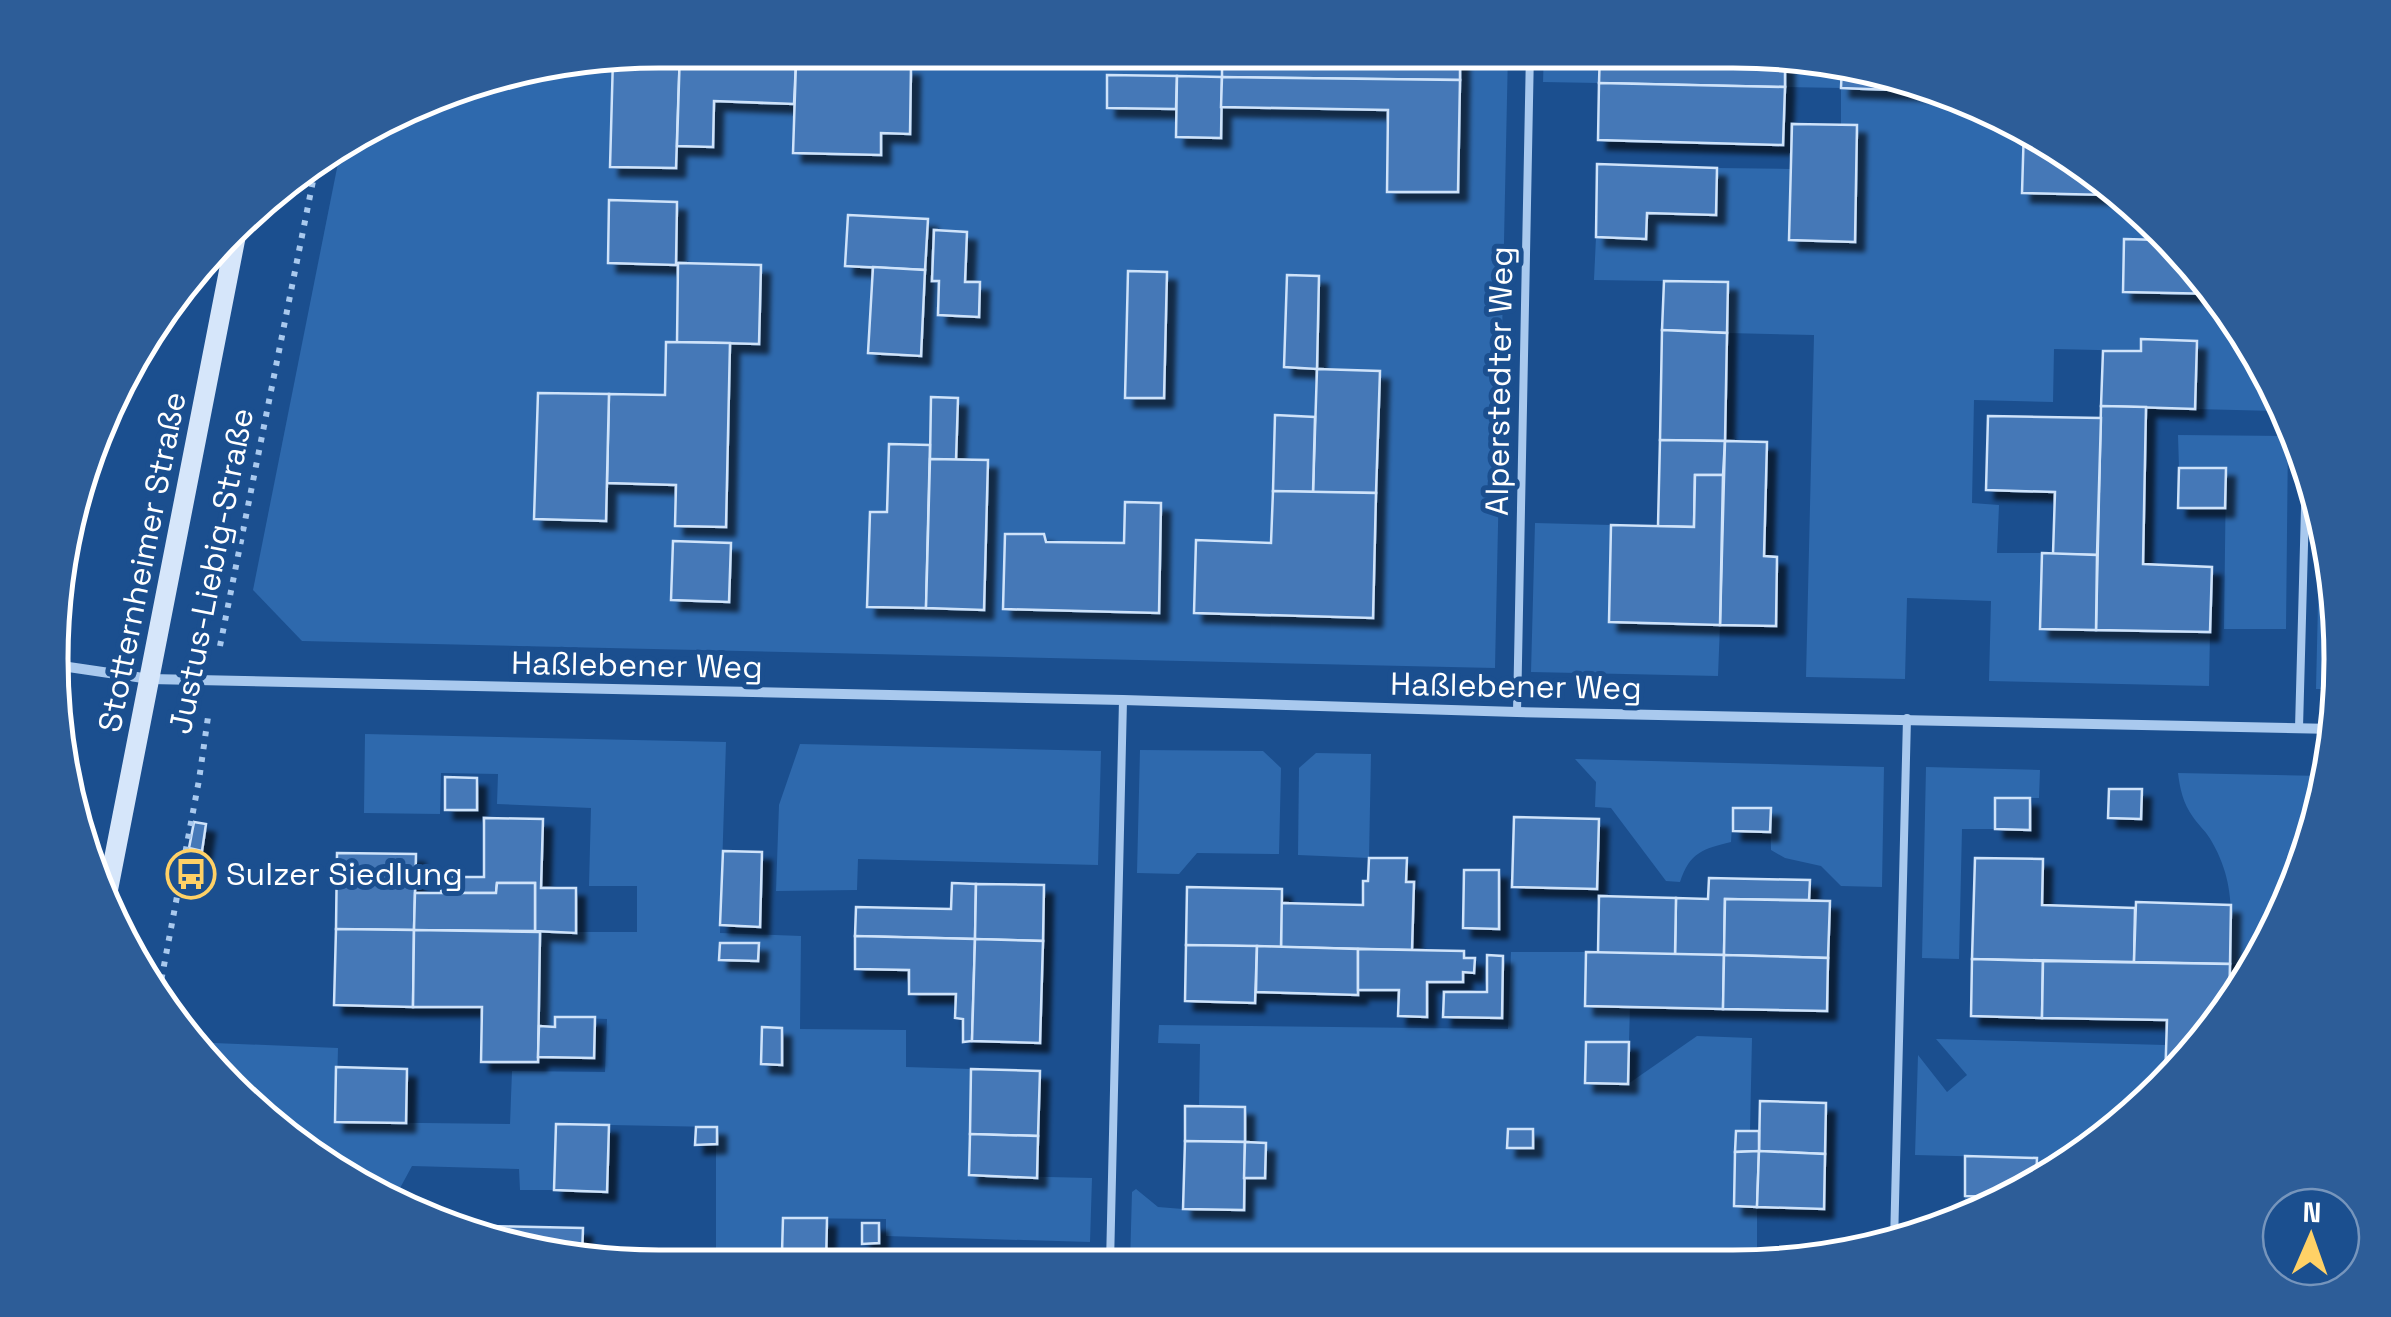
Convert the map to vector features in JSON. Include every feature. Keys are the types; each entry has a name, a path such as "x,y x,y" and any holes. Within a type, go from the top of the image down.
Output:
{"main road":[{"name":"Stotternheimer Straße","path":"110,880 233,249"}],"street":[{"name":"Haßlebener Weg","path":"68,667 150,679 2319,729"}],"lane":[{"name":"Alperstedter Weg","path":"1518,712 1530,67"},
{"path":"2299,728 2305,514"},
{"path":"1110,1250 1123,700"},
{"path":"1894,1226 1907,718"}],"path":[{"name":"Justus-Liebig-Straße","path":"161,977 199,780 213,680 312,180"}],"shaded area":[{"path":"658,67 1508,67 1495,668 302,641 253,590 338,162 432,112 543,79"},
{"path":"1543,67 1600,67 1599,83 1543,82"},
{"path":"1785,70 1842,78 1842,88 1892,90 1994,128 2023,144 2022,193 2097,194 2156,247 2123,292 2197,294 2224,330 2269,411 2195,409 2197,341 2142,339 2141,351 2054,349 2053,402 1974,400 1972,503 1999,505 1997,553 2042,553 2040,629 2210,632 2209,686 1989,681 1991,601 1907,598 1905,679 1806,677 1814,335 1727,333 1728,282 1594,280 1596,237 1646,238 1647,213 1716,215 1717,168 1790,169 1789,240 1854,241 1857,126 1841,125 1841,88 1785,87"},
{"path":"2178,435 2280,436 2288,457 2286,629 2224,629 2226,469 2179,468"},
{"path":"1535,523 1611,525 1609,622 1720,625 1718,676 1531,672"},
{"path":"2318,585 2324,658 2322,689 2316,689"},
{"path":"365,734 726,742 720,933 801,936 800,1029 906,1030 906,1067 971,1069 969,1175 1092,1178 1090,1242 886,1236 886,1219 784,1218 782,1250 716,1250 716,1127 557,1124 554,1190 520,1190 519,1169 412,1166 399,1190 363,1170 269,1103 210,1043 338,1048 336,1122 510,1124 512,1071 605,1072 607,1019 556,1017 555,1027 539,1026 540,932 637,932 637,886 589,886 591,808 497,804 498,774 441,773 440,814 364,813"},
{"path":"800,744 1101,751 1098,865 858,859 857,890 776,891 779,805"},
{"path":"1140,750 1263,751 1281,768 1279,854 1197,853 1179,874 1137,873"},
{"path":"1316,753 1371,754 1369,858 1298,855 1299,768"},
{"path":"1575,759 1884,767 1882,887 1841,886 1821,866 1785,858 1771,850 1770,808 1733,808 1731,842 1699,853 1688,864 1680,882 1666,881 1611,808 1595,807 1596,782"},
{"path":"1926,767 2040,770 2039,798 1996,798 1995,829 1962,829 1959,959 1922,958"},
{"path":"2178,773 2312,776 2279,885 2238,964 2230,964 2230,902 2225,872 2181,790"},
{"path":"1511,952 1586,952 1585,1006 1630,1006 1629,1042 1586,1042 1586,1083 1628,1084 1697,1036 1752,1038 1750,1131 1736,1131 1734,1205 1757,1207 1757,1249 1130,1250 1132,1192 1136,1189 1158,1207 1183,1209 1244,1178 1265,1178 1266,1143 1245,1142 1245,1108 1199,1107 1200,1044 1158,1043 1159,1025 1508,1029"},
{"path":"1936,1039 2166,1045 2166,1060 2122,1103 2036,1165 2036,1158 1915,1155 1918,1055 1947,1092 1967,1075"}],"building":[{"path":"679,67 676,168 610,167 613,70"},
{"path":"679,67 796,67 794,104 714,101 713,147 677,146"},
{"path":"796,67 911,67 910,134 881,133 881,155 793,153"},
{"path":"1222,67 1460,67 1460,80 1222,77"},
{"path":"1600,67 1785,70 1785,87 1599,83"},
{"path":"1107,75 1177,76 1176,109 1107,108"},
{"path":"1177,76 1222,77 1221,138 1176,137"},
{"path":"1222,77 1460,80 1458,192 1387,192 1388,110 1221,107"},
{"path":"1841,78 1892,90 1841,88"},
{"path":"1599,83 1785,87 1783,145 1598,140"},
{"path":"1792,124 1857,125 1855,242 1789,240"},
{"path":"2023,144 2098,195 2022,193"},
{"path":"1597,164 1717,168 1716,215 1647,213 1646,239 1596,237"},
{"path":"609,200 677,202 676,265 608,263"},
{"path":"848,215 928,219 925,270 845,266"},
{"path":"934,230 967,232 965,282 980,282 979,317 938,315 939,281 932,281"},
{"path":"2124,239 2149,240 2197,294 2123,292"},
{"path":"678,263 761,265 759,344 677,342"},
{"path":"873,267 925,270 921,356 868,353"},
{"path":"1128,271 1167,272 1164,398 1125,398"},
{"path":"1287,275 1319,276 1317,369 1284,367"},
{"path":"1664,281 1728,282 1727,333 1662,330"},
{"path":"1662,330 1727,333 1725,441 1660,440"},
{"path":"2141,339 2197,341 2195,409 2101,406 2103,351 2141,351"},
{"path":"666,342 730,343 726,527 675,526 676,485 607,483 609,394 665,395"},
{"path":"1317,369 1380,371 1376,493 1313,492"},
{"path":"538,393 609,394 606,521 534,519"},
{"path":"931,397 958,398 956,460 930,459"},
{"path":"2101,406 2146,407 2143,564 2212,567 2210,632 2096,630"},
{"path":"1275,415 1315,417 1313,492 1273,491"},
{"path":"1988,416 2101,418 2097,555 2053,554 2055,492 1986,490"},
{"path":"1660,440 1725,441 1723,475 1695,475 1694,527 1658,526"},
{"path":"1725,441 1767,442 1764,556 1777,557 1776,626 1720,625"},
{"path":"889,444 930,445 926,608 867,607 870,512 887,512"},
{"path":"930,459 988,460 984,610 926,608"},
{"path":"2179,468 2226,468 2225,508 2178,508"},
{"path":"1695,475 1723,475 1720,625 1609,622 1611,525 1694,527"},
{"path":"1273,491 1376,493 1373,618 1194,613 1196,540 1271,543"},
{"path":"1125,502 1161,503 1159,613 1003,609 1005,534 1044,534 1046,542 1124,543"},
{"path":"673,541 731,543 729,602 671,600"},
{"path":"2042,553 2097,555 2096,630 2040,629"},
{"path":"445,777 477,778 477,810 445,810"},
{"path":"2109,789 2142,789 2141,819 2108,818"},
{"path":"1995,798 2030,798 2030,830 1995,829"},
{"path":"1733,808 1771,808 1770,832 1733,831"},
{"path":"1514,817 1599,819 1597,889 1512,887"},
{"path":"484,818 543,819 541,888 576,888 576,933 535,931 535,883 497,883 496,893 441,893 442,877 484,877"},
{"path":"194,822 206,824 202,851 189,848"},
{"path":"723,851 762,852 760,927 720,925"},
{"path":"337,853 416,854 414,930 336,929"},
{"path":"1369,858 1407,858 1406,882 1414,882 1412,950 1281,947 1281,903 1363,905 1363,881 1368,881"},
{"path":"1975,858 2043,859 2042,905 2135,908 2134,962 1972,959"},
{"path":"1464,870 1499,870 1499,929 1463,928"},
{"path":"1709,878 1810,880 1809,900 1725,899 1724,955 1675,955 1676,898 1708,899"},
{"path":"497,883 535,883 535,931 414,930 415,893 496,893"},
{"path":"952,883 976,884 975,939 855,936 856,907 951,909"},
{"path":"976,884 1044,885 1043,941 975,939"},
{"path":"1187,887 1282,889 1281,947 1186,945"},
{"path":"1599,896 1676,898 1675,955 1598,953"},
{"path":"1725,899 1830,901 1828,958 1724,955"},
{"path":"2136,902 2231,905 2230,964 2134,962"},
{"path":"336,929 414,930 413,1007 334,1005"},
{"path":"414,930 540,932 538,1062 481,1062 482,1007 413,1007"},
{"path":"855,936 975,939 972,1041 963,1042 963,1019 955,1018 956,994 909,994 909,970 855,969"},
{"path":"975,939 1043,941 1040,1043 972,1041"},
{"path":"720,943 759,943 758,961 719,960"},
{"path":"1186,945 1257,946 1255,1003 1185,1001"},
{"path":"1257,946 1358,949 1358,995 1256,992"},
{"path":"1358,949 1464,951 1464,958 1475,958 1474,973 1463,972 1463,982 1427,982 1427,1017 1398,1016 1399,990 1358,990"},
{"path":"1586,952 1724,955 1723,1009 1585,1006"},
{"path":"1487,955 1503,956 1502,1018 1443,1017 1444,992 1487,992"},
{"path":"1724,955 1828,958 1827,1011 1723,1009"},
{"path":"1972,959 2043,961 2042,1018 1971,1016"},
{"path":"2043,961 2230,964 2230,978 2224,987 2166,1060 2167,1020 2042,1018"},
{"path":"555,1017 595,1017 594,1058 538,1057 539,1026 555,1027"},
{"path":"762,1027 782,1028 782,1065 761,1064"},
{"path":"1586,1042 1629,1042 1628,1084 1585,1083"},
{"path":"336,1067 407,1069 406,1123 335,1122"},
{"path":"971,1069 1040,1071 1038,1136 970,1134"},
{"path":"1760,1101 1826,1103 1825,1154 1759,1151"},
{"path":"1185,1106 1245,1107 1245,1142 1185,1141"},
{"path":"556,1124 609,1125 607,1192 554,1190"},
{"path":"696,1127 717,1127 717,1144 695,1145"},
{"path":"1508,1129 1533,1129 1533,1148 1507,1148"},
{"path":"1736,1131 1759,1131 1759,1151 1735,1152"},
{"path":"970,1134 1038,1136 1037,1178 969,1175"},
{"path":"1185,1141 1245,1142 1244,1210 1183,1209"},
{"path":"1245,1142 1266,1143 1265,1178 1244,1178"},
{"path":"1759,1151 1757,1207 1734,1206 1735,1152"},
{"path":"1759,1151 1825,1154 1824,1209 1757,1207"},
{"path":"1965,1156 2037,1158 2037,1165 1994,1189 1978,1196 1965,1196"},
{"path":"783,1218 827,1218 826,1250 782,1250"},
{"path":"862,1223 879,1223 879,1243 862,1244"},
{"path":"496,1226 583,1228 582,1244"}],"place":[{"name":"Sulzer Siedlung","path":"191,874"}]}
